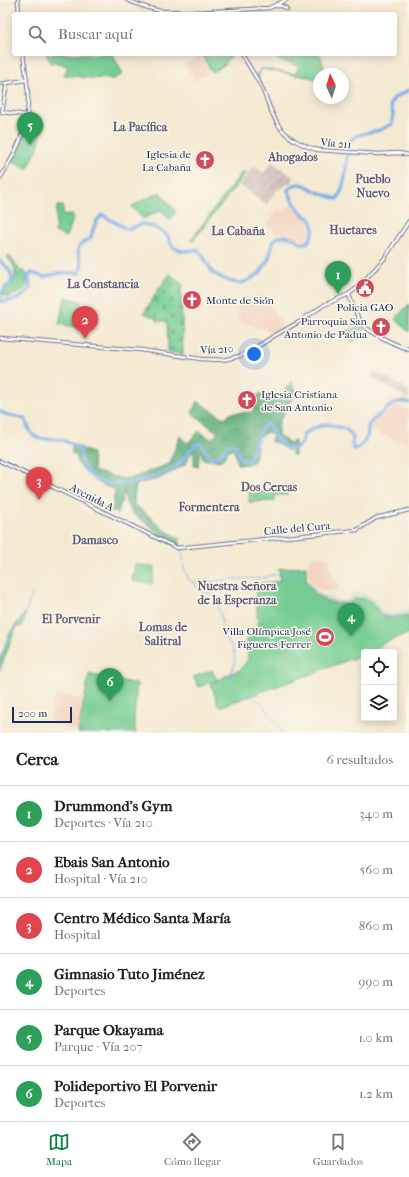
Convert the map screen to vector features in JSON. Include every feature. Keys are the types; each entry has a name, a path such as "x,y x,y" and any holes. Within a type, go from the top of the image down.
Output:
{"main road":[{"path":"18,0 19,12"},
{"path":"127,0 147,8 196,12"},
{"path":"226,12 274,6 282,6 287,9 286,0 274,6"},
{"path":"0,178 20,143 28,115 23,56"},
{"name":"Vía 211","path":"243,56 261,86 280,128 291,137 311,148 318,150 378,154 398,153 409,155"},
{"path":"0,84 26,80"},
{"path":"7,83 2,112 28,115"},
{"name":"Vía 210","path":"0,338 141,350 199,359 214,360 240,356 324,306 349,294 358,287 384,259 409,222"},
{"path":"349,294 350,300 361,322 368,329 394,344 409,349"},
{"name":"Avenida A","path":"0,461 177,548"},
{"name":"Calle del Cura","path":"177,548 357,530 372,520 409,510"}],"shaded area":[{"path":"200,56 209,73 194,81 185,64"},
{"path":"272,162 293,177 291,182 277,190 266,205 239,185 253,166 264,173"},
{"path":"290,204 308,220 310,232 305,240 298,239 289,233 277,233 266,225 279,208 284,212"},
{"path":"261,294 284,327 270,336 266,330 239,321 238,304"},
{"path":"374,371 409,390 409,399 371,377"},
{"path":"395,407 400,407 409,411 409,444 371,431 373,422"},
{"path":"316,555 323,555 329,558 333,577 340,586 336,590 323,590 316,587 311,581 308,575 308,563 310,559"},
{"path":"57,694 84,700 78,730 50,724 53,703"}],"green space":[{"path":"47,56 113,56 123,74 113,79 64,75 68,67 53,61 51,64"},
{"path":"276,56 321,56 324,68 313,68 313,78 261,69 258,79 256,74 259,72 260,68 294,74 297,72 297,65 278,60"},
{"path":"203,57 231,57 225,61 226,64 212,72"},
{"path":"29,122 44,123 38,148 27,170 12,161 22,143"},
{"path":"243,171 246,173 192,242 190,241"},
{"path":"160,192 176,212 170,220 161,210 143,219 132,207"},
{"path":"57,206 63,206 63,214 73,215 66,237 55,232"},
{"path":"9,255 21,272 23,270 26,273 27,285 23,291 7,297 3,295 3,293 12,284 15,274 15,269 7,257"},
{"path":"170,274 184,286 181,288 183,354 168,352 167,321 157,321 156,318 144,313"},
{"path":"65,297 81,301 75,327 59,324"},
{"path":"409,304 409,332 395,319"},
{"path":"361,325 365,330 353,342 345,333"},
{"path":"291,382 296,391 279,422 278,435 289,443 295,441 295,456 292,455 292,450 287,450 275,442 270,441 273,437 268,432 258,440 254,461 250,463 243,465 237,464 234,449 229,451 220,461 211,459 208,461 203,459 200,451 198,467 194,466 193,452 189,456 186,464 181,467 158,479 137,484 134,504 168,532 179,538 181,545 176,546 158,537 153,528 133,514 126,503 124,491 118,514 112,511 115,489 104,486 94,479 77,463 77,457 71,453 73,444 92,453 94,471 124,479 135,477 171,463 171,459 180,436 187,443 199,431 211,439 218,433 192,413 197,401 224,418 232,413 253,412 256,396 261,393 280,397"},
{"path":"249,491 287,491 287,495 275,495 275,501 249,502"},
{"path":"135,564 155,567 152,584 132,581"},
{"name":"Villa Olímpica José Figueres Ferrer","path":"306,566 306,581 315,594 325,600 337,604 349,604 355,598 367,599 374,604 380,614 384,616 392,618 409,615 409,633 381,644 377,649 361,649 361,655 219,707 211,684 240,670 248,659 246,640 258,626 255,584 280,581 279,569"},
{"path":"26,613 22,627 16,627 0,670 0,660 8,636"},
{"path":"212,670 217,680 199,687 193,677"},
{"path":"89,674 137,684 134,718 136,733 78,733"}],"waterway":[{"path":"348,151 347,146 353,138 361,134 380,130 392,124 393,114 390,105 394,98 409,90"},
{"path":"0,298 1,301 10,301 23,296 29,289 30,285 28,276 32,273 44,277 59,273 80,273 81,262 78,254 79,247 91,238 96,223 102,215 127,229 143,224 156,228 167,235 173,247 182,251 197,250 202,254 213,273 232,282 242,283 260,273 269,258 273,241 278,237 286,236 294,238 300,243 307,243 313,232 313,223 296,206 288,190 292,186 300,184 337,199 342,190 348,153"},
{"path":"0,261 8,269 12,278 10,285 6,286 0,295"},
{"path":"0,411 25,419 30,431 35,437 41,439 59,439 74,446 79,450 81,461 88,473 101,482 123,484 147,479 168,471 179,464 196,444 201,444 210,457 217,457 228,444 233,444 236,446 241,459 246,461 249,459 262,428 267,424 269,425 274,436 287,449 297,448 302,442 303,435 312,429 326,424 346,429 353,437 353,448 357,449 366,439 368,426 371,422 394,403 409,403"},
{"path":"132,483 129,495 130,502 135,509 157,530 179,546"},
{"path":"180,549 183,555 184,569 189,580 194,582 199,589 211,594 215,598 222,620 221,633 231,645 234,652 235,662 230,675 231,682 237,689 262,703 283,733"},
{"path":"231,579 264,578 271,575 294,573 307,580 316,592 324,597 338,602 348,601 354,594 360,594 373,599 382,612 387,615 409,612"},
{"path":"195,582 215,582 229,579"},
{"path":"0,658 12,629 27,610 33,592"}],"place":[{"name":"Parque Okayama","path":"30,145"},
{"name":"Iglesia de La Cabaña","path":"205,160"},
{"name":"Policia GAO","path":"365,288"},
{"name":"Drummond's Gym","path":"338,294"},
{"name":"Monte de Sión","path":"192,300"},
{"name":"Parroquia San Antonio de Padua","path":"381,327"},
{"name":"Ebais San Antonio","path":"85,339"},
{"name":"Iglesia Cristiana de San Antonio","path":"247,400"},
{"name":"Centro Médico Santa María","path":"39,500"},
{"name":"Gimnasio Tuto Jiménez","path":"351,636"},
{"name":"Villa Olímpica José Figueres Ferrer","path":"325,637"},
{"name":"Polideportivo El Porvenir","path":"110,701"}],"district":[{"name":"La Pacífica","path":"140,127"},
{"name":"Ahogados","path":"293,157"},
{"name":"Pueblo Nuevo","path":"373,186"},
{"name":"Huetares","path":"353,230"},
{"name":"La Cabaña","path":"238,231"},
{"name":"La Constancia","path":"103,284"},
{"name":"Dos Cercas","path":"269,487"},
{"name":"Formentera","path":"209,507"},
{"name":"Damasco","path":"95,540"},
{"name":"Nuestra Señora de la Esperanza","path":"237,593"},
{"name":"El Porvenir","path":"71,619"},
{"name":"Lomas de Salitral","path":"163,634"}]}
